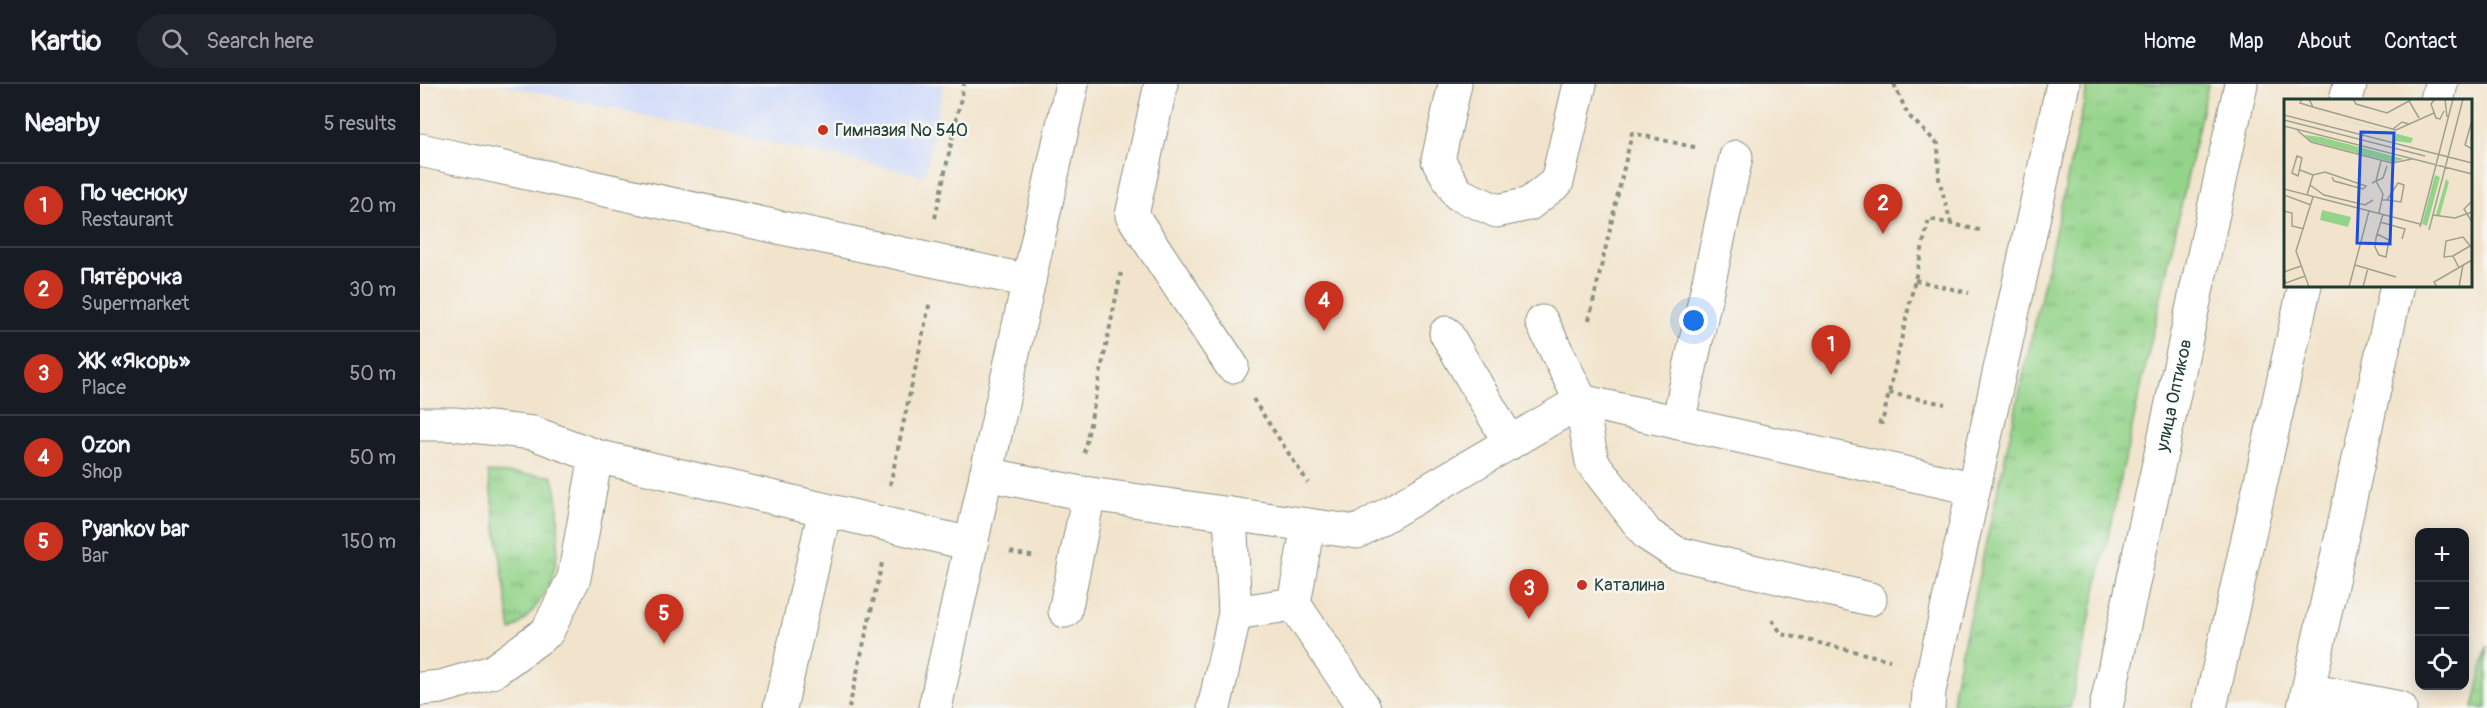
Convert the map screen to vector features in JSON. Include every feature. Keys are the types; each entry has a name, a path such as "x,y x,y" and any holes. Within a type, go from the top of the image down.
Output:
{"street":[{"path":"935,708 1072,84"},
{"path":"1161,84 1132,215 1232,366"},
{"path":"1455,84 1438,160 1458,194 1497,211 1528,204 1557,182 1580,84"},
{"path":"1928,708 1929,691 1972,488 2063,84"},
{"name":"улица Оптиков","path":"2106,708 2241,84"},
{"path":"2346,99 2350,84"},
{"path":"2437,99 2441,84"},
{"path":"420,150 1029,281"},
{"path":"1678,423 1736,157"},
{"path":"2210,708 2305,286"},
{"path":"2397,286 2306,699 2400,708"},
{"path":"1542,322 1577,393 1592,462 1647,534 1676,553 1870,599"},
{"path":"1446,333 1510,442"},
{"path":"986,474 1083,493 1357,532 1510,442 1577,393"},
{"path":"1577,393 1678,423 1972,488"},
{"path":"420,424 454,424 533,433 596,456 971,544"},
{"path":"420,689 441,687 492,672 547,632 573,578 596,456"},
{"path":"1065,611 1075,566 1083,493"},
{"path":"780,708 825,510"},
{"path":"1214,708 1235,613 1230,514"},
{"path":"1308,525 1294,604 1364,708"},
{"path":"1235,613 1294,604"}],"path":[{"path":"926,259 964,84"},
{"path":"1894,84 1908,115 1938,144 1939,179 1951,224"},
{"path":"1577,393 1632,133 1736,157"},
{"path":"1083,493 1132,215"},
{"path":"1871,420 1882,423 1929,219 1984,231"},
{"path":"1914,280 1969,293"},
{"path":"1232,366 1295,464"},
{"path":"1889,393 1944,404"},
{"path":"971,544 1075,566"}],"shaded area":[{"name":"Гимназия № 540","path":"499,84 944,84 924,176"}],"green space":[{"path":"2088,84 2208,84 2070,708 1953,708 1954,687"},
{"path":"488,472 552,476 557,497 558,541 552,577 536,607 511,631"},
{"path":"2487,646 2487,708 2473,708"}],"place":[{"name":"Гимназия № 540","path":"823,130"},
{"name":"Пятёрочка","path":"1883,234"},
{"name":"Ozon","path":"1324,331"},
{"name":"По чесноку","path":"1831,375"},
{"name":"Каталина","path":"1582,585"},
{"name":"ЖК «Якорь»","path":"1529,619"},
{"name":"Pyankov bar","path":"664,644"}]}
